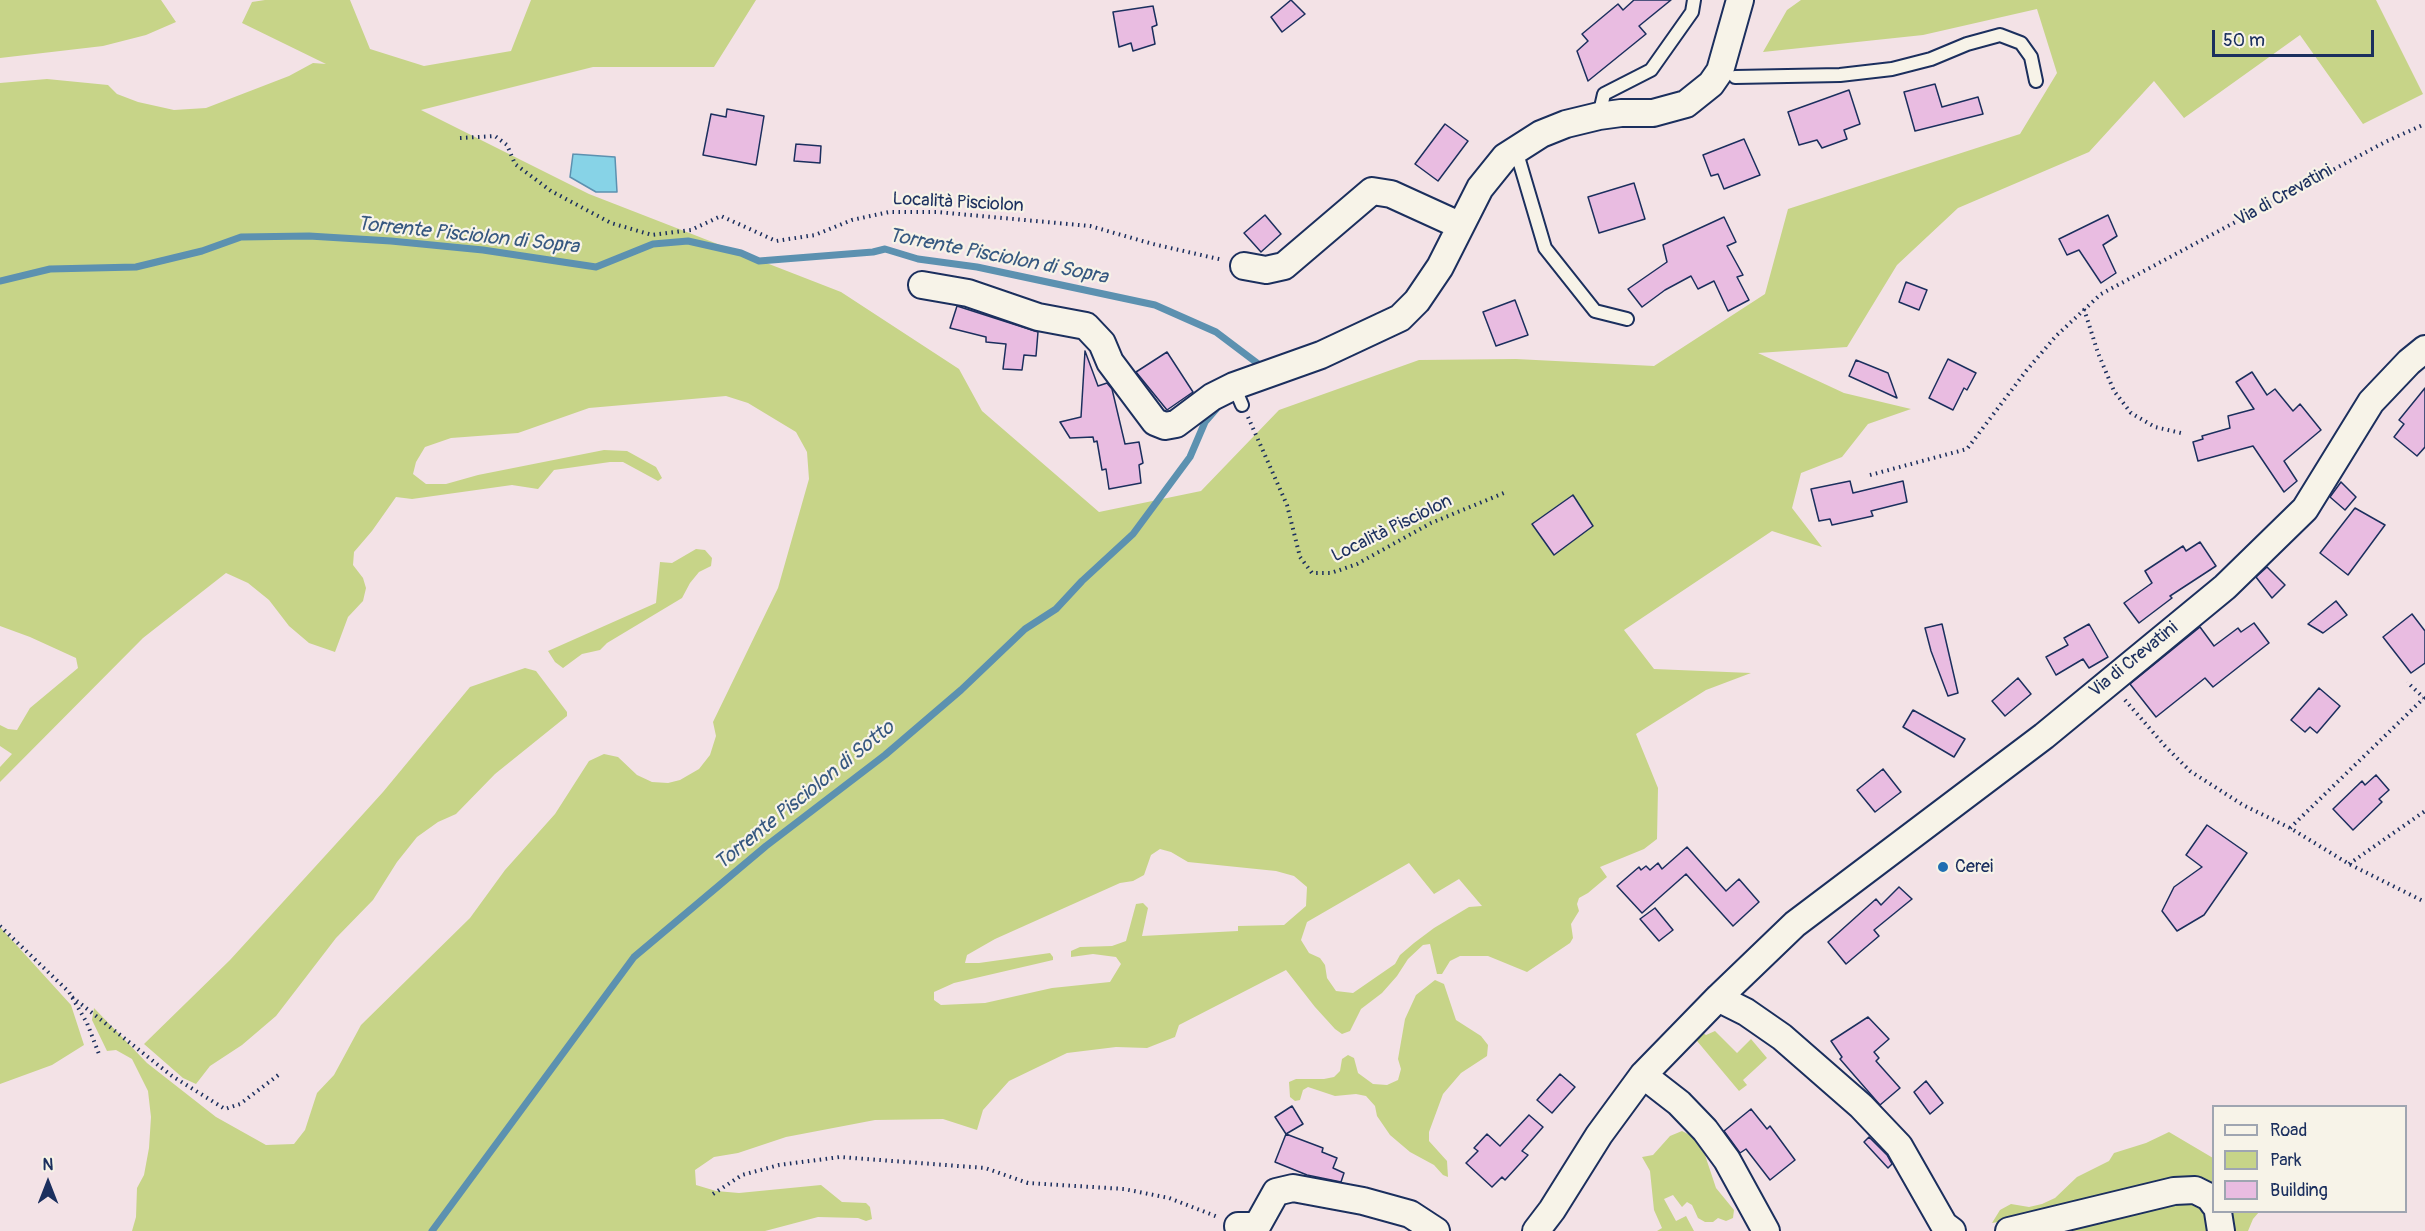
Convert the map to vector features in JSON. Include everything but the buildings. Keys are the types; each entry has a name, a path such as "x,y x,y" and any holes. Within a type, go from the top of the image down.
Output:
{"street":[{"path":"922,285 968,293 1038,317 1086,326 1102,343 1110,362 1155,422 1166,426 1176,424 1212,396 1238,395 1400,318 1417,301 1440,267 1459,225 1480,188 1505,158 1520,161 1541,134 1566,124 1599,116 1653,113 1686,104 1726,74 1740,0"},
{"path":"1244,266 1266,270 1284,266 1372,191 1390,194 1459,225"},
{"name":"Via di Crevatini","path":"1536,1231 1552,1210 1599,1135 1643,1075 1718,998 1795,924 2044,736 2225,587 2305,509 2371,402 2409,362 2425,349"},
{"path":"1718,998 1746,1012 1782,1037 1861,1106 1899,1146 1944,1225 1952,1231"},
{"path":"1643,1075 1679,1103 1705,1130 1727,1160 1766,1231"},
{"path":"1238,1226 1257,1226 1276,1192 1293,1188 1363,1201 1410,1214 1436,1231"},
{"path":"2008,1231 2174,1191 2194,1190 2210,1197 2212,1200"},
{"path":"2218,1213 2222,1231"}],"lane":[{"path":"1599,116 1604,94 1651,70 1692,12 1694,0"},
{"path":"1726,74 1830,75 1892,69 1931,59 1967,44 2000,35 2021,43 2031,57 2036,81"},
{"path":"1520,161 1545,248 1595,311 1627,319"}],"path":[{"name":"Via di Crevatini","path":"1870,475 1967,449 2026,371 2056,336 2101,294 2376,146 2425,124"},
{"name":"Località Pisciolon","path":"460,138 495,136 507,145 515,164 551,191 611,223 652,235 691,230 721,216 776,240 815,235 852,220 889,212 937,212 1090,226 1153,244 1206,254 1244,266"},
{"path":"2084,309 2114,392 2131,414 2155,427 2181,433"},
{"name":"Località Pisciolon","path":"1238,395 1287,505 1300,557 1312,573 1331,573 1357,564 1431,523 1472,504 1504,493"},
{"path":"2109,681 2165,746 2190,771 2243,805 2290,828 2349,864 2425,902"},
{"path":"2290,828 2424,698 2408,682"},
{"path":"2349,864 2425,811"},
{"path":"0,926 72,997 172,1076 225,1109 240,1104 281,1073"},
{"path":"72,997 87,1023 99,1054"},
{"path":"713,1194 742,1175 779,1165 840,1157 985,1168 1028,1183 1124,1189 1169,1198 1238,1226"}],"green space":[{"path":"0,0 161,0 176,22 146,35 103,46 0,58"},
{"path":"350,0 370,49 424,66 511,51 531,0 756,0 714,67 593,67 421,110 589,194 841,292 959,369 982,411 1099,512 1201,491 1279,410 1419,360 1516,359 1654,366 1765,294 1788,209 2020,134 2057,73 2037,9 1923,35 1763,52 1787,10 1801,0 2376,0 2423,94 2363,124 2300,35 2184,118 2154,81 2089,152 1958,208 1897,265 1847,347 1758,353 1844,393 1911,409 1868,424 1842,457 1801,473 1792,508 1822,547 1772,531 1624,630 1654,669 1751,673 1706,690 1636,734 1658,788 1657,839 1644,849 1600,867 1607,877 1579,898 1577,904 1579,911 1571,924 1573,938 1570,943 1527,972 1488,956 1460,956 1450,961 1442,974 1437,974 1430,944 1423,945 1408,959 1382,993 1361,1009 1350,1031 1342,1034 1315,1007 1286,970 1179,1025 1175,1037 1147,1048 1116,1047 1067,1053 1009,1081 983,1110 977,1130 943,1119 875,1120 786,1137 738,1153 714,1157 695,1170 696,1185 716,1191 739,1193 821,1185 842,1202 866,1203 870,1207 872,1219 866,1221 858,1218 818,1217 765,1231 132,1231 136,1217 137,1188 144,1175 149,1148 151,1117 148,1091 132,1059 116,1050 107,1051 92,1020 94,1008 147,1063 216,1117 266,1145 294,1144 305,1130 317,1093 334,1075 361,1025 470,918 505,870 555,814 589,761 604,754 618,757 637,775 652,782 668,783 680,780 699,769 710,755 716,736 713,722 778,588 809,479 807,452 796,432 748,403 726,396 589,408 518,433 451,438 425,447 416,462 413,474 426,484 446,484 478,475 604,450 627,451 656,467 662,478 658,481 623,462 610,462 554,470 538,489 512,485 412,499 396,497 354,552 353,565 363,578 366,588 363,601 348,617 335,652 309,643 289,626 269,600 248,583 226,573 143,638 0,782 0,767 12,754 0,746 0,725 17,730 30,708 78,668 76,658 0,626 0,83 47,79 108,85 117,94 138,102 174,110 206,108 289,76 313,63 326,64 242,23 252,2","holes":["1160,849 1171,852 1188,862 1276,871 1294,876 1307,887 1306,906 1284,925 1238,926 1238,931 1142,936 1148,908 1143,903 1136,904 1126,941 1112,946 1080,947 1071,951 1071,957 1093,954 1116,957 1121,964 1110,982 1052,988 985,1003 941,1005 934,1000 934,992 954,983 1053,960 1050,953 965,963 967,955 995,939 1120,883 1133,881 1144,875 1151,855","1409,863 1434,894 1459,879 1482,906 1469,907 1434,928 1400,955 1395,964 1353,993 1336,991 1327,978 1325,965 1320,958 1309,953 1301,940 1307,922"]},
{"path":"696,549 705,550 712,558 711,566 699,572 682,598 607,643 600,650 582,654 563,668 555,662 548,651 656,603 660,562 672,563"},
{"path":"525,668 536,671 567,712 567,716 495,774 456,814 438,822 417,837 397,862 373,900 336,938 276,1016 242,1045 210,1066 196,1084 183,1078 144,1044 230,960 383,792 470,687"},
{"path":"0,927 71,1005 84,1045 52,1065 0,1084"},
{"path":"1435,980 1444,984 1456,1020 1481,1036 1488,1045 1487,1056 1461,1073 1443,1094 1429,1132 1429,1141 1447,1161 1448,1177 1434,1165 1410,1152 1390,1135 1377,1116 1375,1106 1366,1096 1356,1094 1335,1096 1308,1087 1303,1090 1300,1100 1295,1101 1290,1097 1289,1082 1296,1079 1334,1077 1340,1071 1342,1059 1348,1055 1354,1058 1358,1073 1373,1084 1387,1085 1398,1080 1401,1069 1398,1059 1405,1019 1416,995"},
{"path":"1699,1030 1706,1035 1715,1031 1737,1053 1751,1039 1767,1058 1743,1080 1747,1085 1739,1091 1692,1035"},
{"path":"1682,1131 1692,1136 1705,1155 1716,1188 1734,1210 1733,1218 1726,1221 1718,1218 1713,1222 1705,1222 1698,1218 1692,1205 1687,1202 1682,1207 1673,1195 1664,1199 1676,1221 1686,1216 1694,1231 1657,1231 1662,1228 1654,1210 1650,1171 1642,1157 1653,1155 1670,1136"},
{"path":"2169,1132 2212,1157 2212,1186 2209,1181 2201,1177 2188,1178 2043,1214 1992,1223 2000,1210 2011,1204 2029,1207 2042,1204 2055,1198 2077,1177 2109,1161 2114,1153 2146,1143"},
{"path":"2202,1198 2213,1231 2034,1231"},
{"path":"2225,1213 2258,1213 2248,1231 2231,1231"}],"water":[{"path":"573,154 615,157 617,192 596,192 570,177"}],"waterway":[{"name":"Torrente Pisciolon di Sopra","path":"0,281 50,269 136,267 202,251 241,237 309,236 391,241 483,250 596,267 653,244 688,241 741,253 759,261 873,252 885,249 918,259 977,267 1155,305 1216,332 1265,369"},
{"name":"Torrente Pisciolon di Sotto","path":"432,1231 634,957 766,846 885,755 961,690 1025,629 1056,609 1082,581 1133,534 1190,457 1205,422 1218,407"}],"place":[{"name":"Cerei","path":"1943,867"}]}
